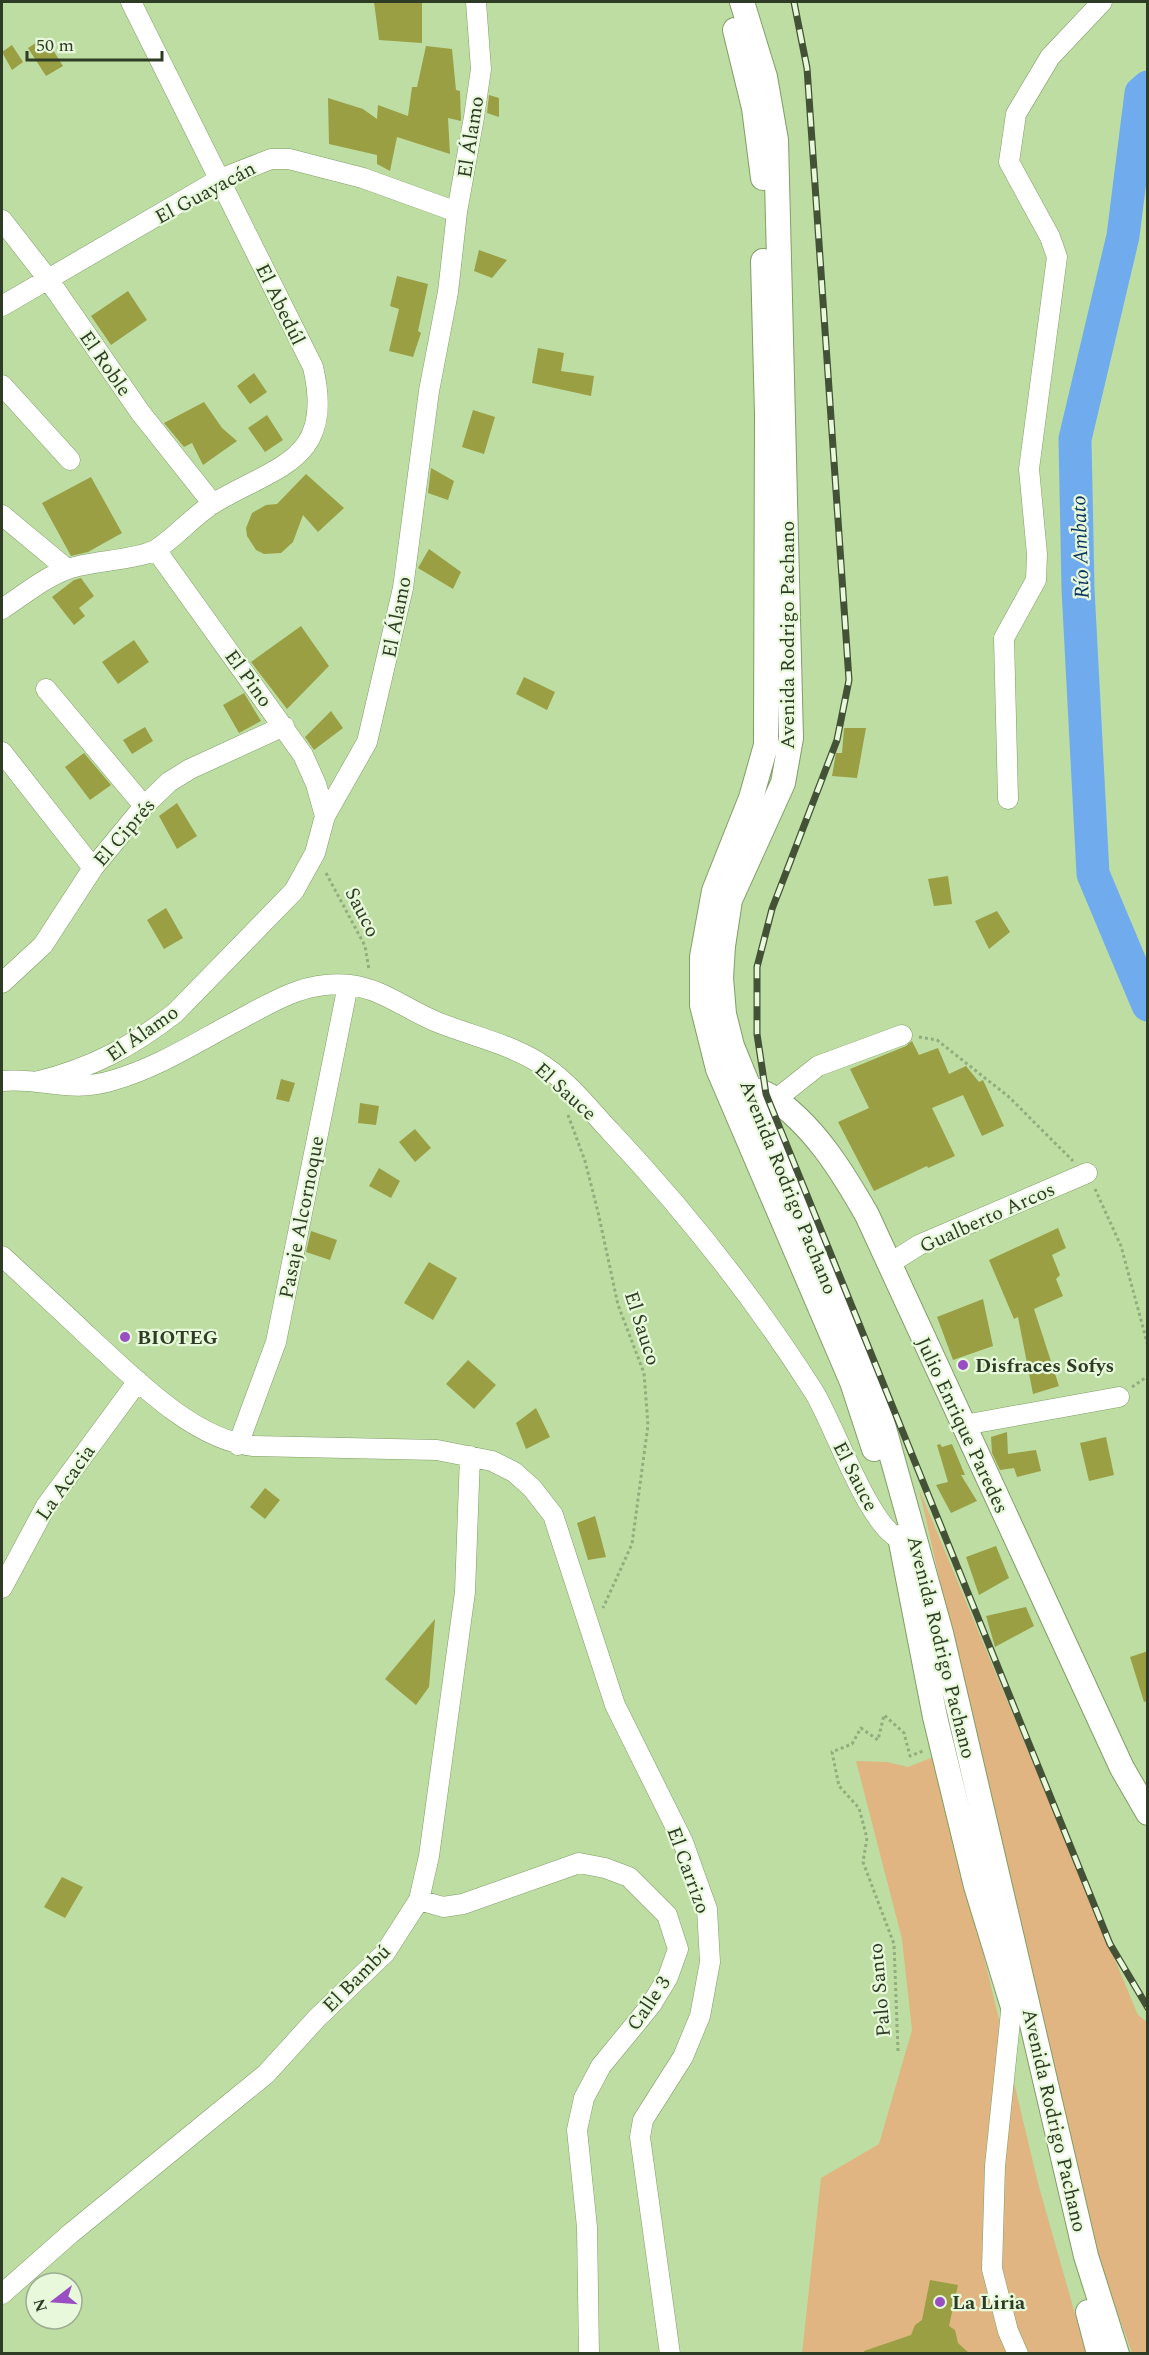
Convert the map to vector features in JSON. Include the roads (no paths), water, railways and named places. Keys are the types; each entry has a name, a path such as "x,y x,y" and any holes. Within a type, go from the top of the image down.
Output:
{"main road":[{"name":"Avenida Rodrigo Pachano","path":"741,4 765,77 776,140 791,738 783,783 730,900 723,946 724,1014 732,1046 739,1092 874,1396 908,1538 941,1744 976,1886 1012,2002 1052,2180 1099,2354"},
{"name":"Julio Enrique Paredes","path":"739,1092 775,1100 833,1159 867,1215 1122,1768 1147,1813"},
{"name":"Avenida Rodrigo Pachano","path":"908,1538 941,1633 1086,2256 1118,2354"}],"street":[{"name":"El Abedúl","path":"131,2 313,367 318,390 319,411 307,444 282,468 213,504 156,550"},
{"name":"El Álamo","path":"36,1082 74,1072 111,1057 175,1013 294,891 315,853 325,816 367,742 387,666 403,588 429,391 448,292 457,212 481,69 476,2"},
{"path":"1008,799 1004,638 1036,580 1037,554 1029,469 1057,257 1050,237 1009,162 1016,114 1050,57 1102,2"},
{"name":"El Guayacán","path":"2,306 220,179 261,162 289,159 363,178 457,212"},
{"name":"El Roble","path":"2,220 48,279 140,412 213,504"},
{"path":"2,385 70,460"},
{"path":"2,515 67,569"},
{"path":"2,609 67,569 156,550"},
{"name":"El Pino","path":"156,550 303,755 316,784 325,816"},
{"path":"46,689 144,806"},
{"name":"El Ciprés","path":"2,983 43,945 93,868 144,806 169,782 189,769 284,726"},
{"path":"2,752 93,868"},
{"name":"El Sauce","path":"2,1077 74,1088 115,1080 154,1066 276,998 301,989 323,985 368,988 392,997 434,1021 519,1052 549,1069 569,1088 646,1169 735,1279 815,1394 871,1508 884,1528 908,1538"},
{"name":"Pasaje Alcornoque","path":"238,1445 276,1342 348,985"},
{"path":"775,1100 818,1066 902,1035"},
{"name":"Gualberto Arcos","path":"889,1264 920,1245 1087,1173"},
{"path":"2,1256 138,1381 178,1413 238,1445"},
{"name":"La Acacia","path":"2,1588 46,1506 138,1381"},
{"path":"964,1425 1119,1397"},
{"name":"El Carrizo","path":"238,1445 436,1450 470,1456 492,1461 514,1472 532,1488 553,1515 615,1705 683,1842 707,1909 710,1962 700,2016 683,2057 643,2120 640,2137 670,2354"},
{"name":"El Bambú","path":"2,2294 70,2234 266,2074 316,2018 385,1953 419,1900 429,1856 465,1592 470,1456"},
{"name":"Calle 3","path":"419,1900 443,1907 463,1904 579,1863 605,1868 629,1877 667,1915 678,1948 668,1977 651,2005 600,2066 584,2098 578,2130 587,2227 589,2354"},
{"path":"1012,2002 996,2155 992,2269 1008,2331 1018,2354"}],"waterway":[{"name":"Río Ambato","path":"1148,87 1141,93 1123,236 1075,439 1078,589 1093,874 1148,1005"}],"railway":[{"path":"794,2 807,68 849,680 837,740 772,909 757,967 757,1034 766,1094 1110,1944 1148,2008"}],"place":[{"name":"BIOTEG","path":"125,1337"},
{"name":"Disfraces Sofys","path":"963,1365"},
{"name":"La Liria","path":"940,2302"}]}
